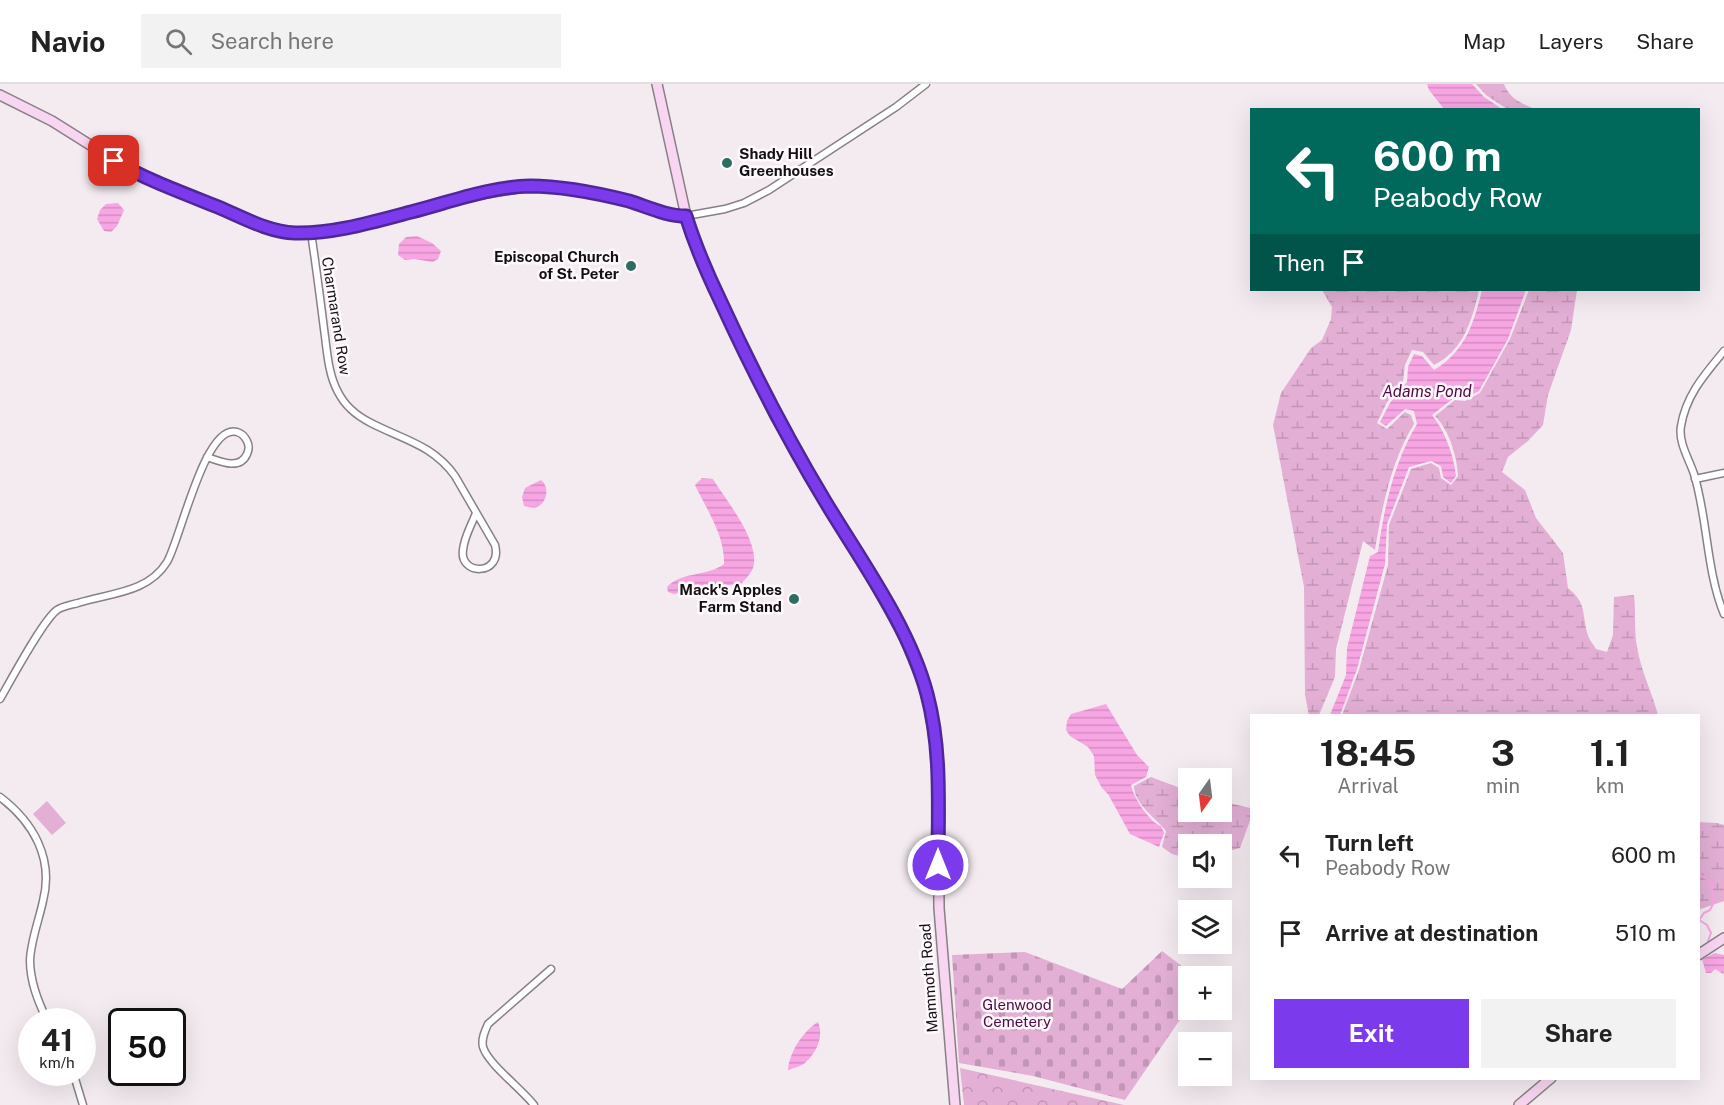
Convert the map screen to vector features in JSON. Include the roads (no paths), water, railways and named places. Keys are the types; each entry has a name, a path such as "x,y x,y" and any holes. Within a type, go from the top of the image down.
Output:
{"main road":[{"name":"Mammoth Road","path":"657,84 686,216 697,250 712,284 758,383 802,463 887,603 904,636 927,693 938,761 939,915 955,1105"},
{"path":"0,95 44,117 154,182 257,224 291,233 311,233 360,225 492,191 529,186 556,187 593,193 668,214 686,216"},
{"path":"1700,953 1724,938"},
{"path":"1519,1105 1549,1080"}],"street":[{"path":"686,216 725,209 753,199 850,139 926,84"},
{"name":"Charmarand Row","path":"311,233 329,364 337,391 347,406 361,417 425,447 443,460 455,476 476,513 497,551 490,566 480,570 469,566 463,556 464,545 476,513"},
{"path":"1724,351 1696,384 1688,400 1681,428 1681,439 1695,479 1714,581 1724,614"},
{"path":"0,699 56,611 88,600 134,589 150,580 164,567 173,549 207,457 219,437 228,432 239,433 247,441 246,457 237,464 207,457"},
{"path":"1695,479 1724,473"},
{"path":"0,797 14,808 32,828 45,860 44,897 32,945 30,969 35,994 42,1008"},
{"path":"534,1105 506,1077 483,1048 483,1036 488,1024 551,969"},
{"path":"77,1086 83,1105"}],"water":[{"path":"1427,84 1472,84 1484,97 1500,108 1443,108"},
{"path":"118,203 124,210 117,226 111,232 104,231 97,219 100,210 106,204"},
{"path":"417,236 432,243 441,251 438,259 433,262 405,260 398,255 399,244 406,237"},
{"name":"Adams Pond","path":"1482,291 1526,291 1508,339 1479,391 1465,398 1455,397 1432,415 1448,444 1456,476 1451,483 1443,477 1441,466 1431,461 1409,467 1387,524 1385,564 1357,669 1340,714 1330,714 1346,675 1347,648 1370,556 1378,552 1391,486 1402,454 1417,424 1414,411 1405,409 1386,426 1380,422 1390,403 1407,382 1408,367 1414,354 1422,356 1434,370 1445,363 1467,336"},
{"path":"702,478 713,479 740,520 751,543 754,564 749,575 741,584 697,588 674,594 668,592 667,587 673,582 680,578 710,571 724,564 722,543 695,485"},
{"path":"541,480 546,489 546,497 539,506 532,508 524,506 522,497 525,488"},
{"path":"1106,704 1137,755 1149,767 1146,777 1131,785 1143,809 1152,820 1161,826 1164,833 1159,847 1130,834 1095,775 1094,756 1088,747 1070,736 1066,730 1071,714"},
{"path":"1715,953 1724,955 1723,974 1715,969 1711,973 1706,973 1702,959"},
{"path":"818,1022 820,1038 810,1058 798,1067 788,1070 798,1043"}],"waterway":[{"path":"1700,875 1712,882 1714,902 1710,910 1700,919"},
{"path":"1700,921 1707,925 1711,933 1708,941"}],"place":[{"name":"Shady Hill Greenhouses","path":"727,163"},
{"name":"Episcopal Church of St. Peter","path":"631,266"},
{"name":"Mack's Apples Farm Stand","path":"794,599"}],"park label":[{"name":"Glenwood Cemetery","path":"1017,1014"}]}
